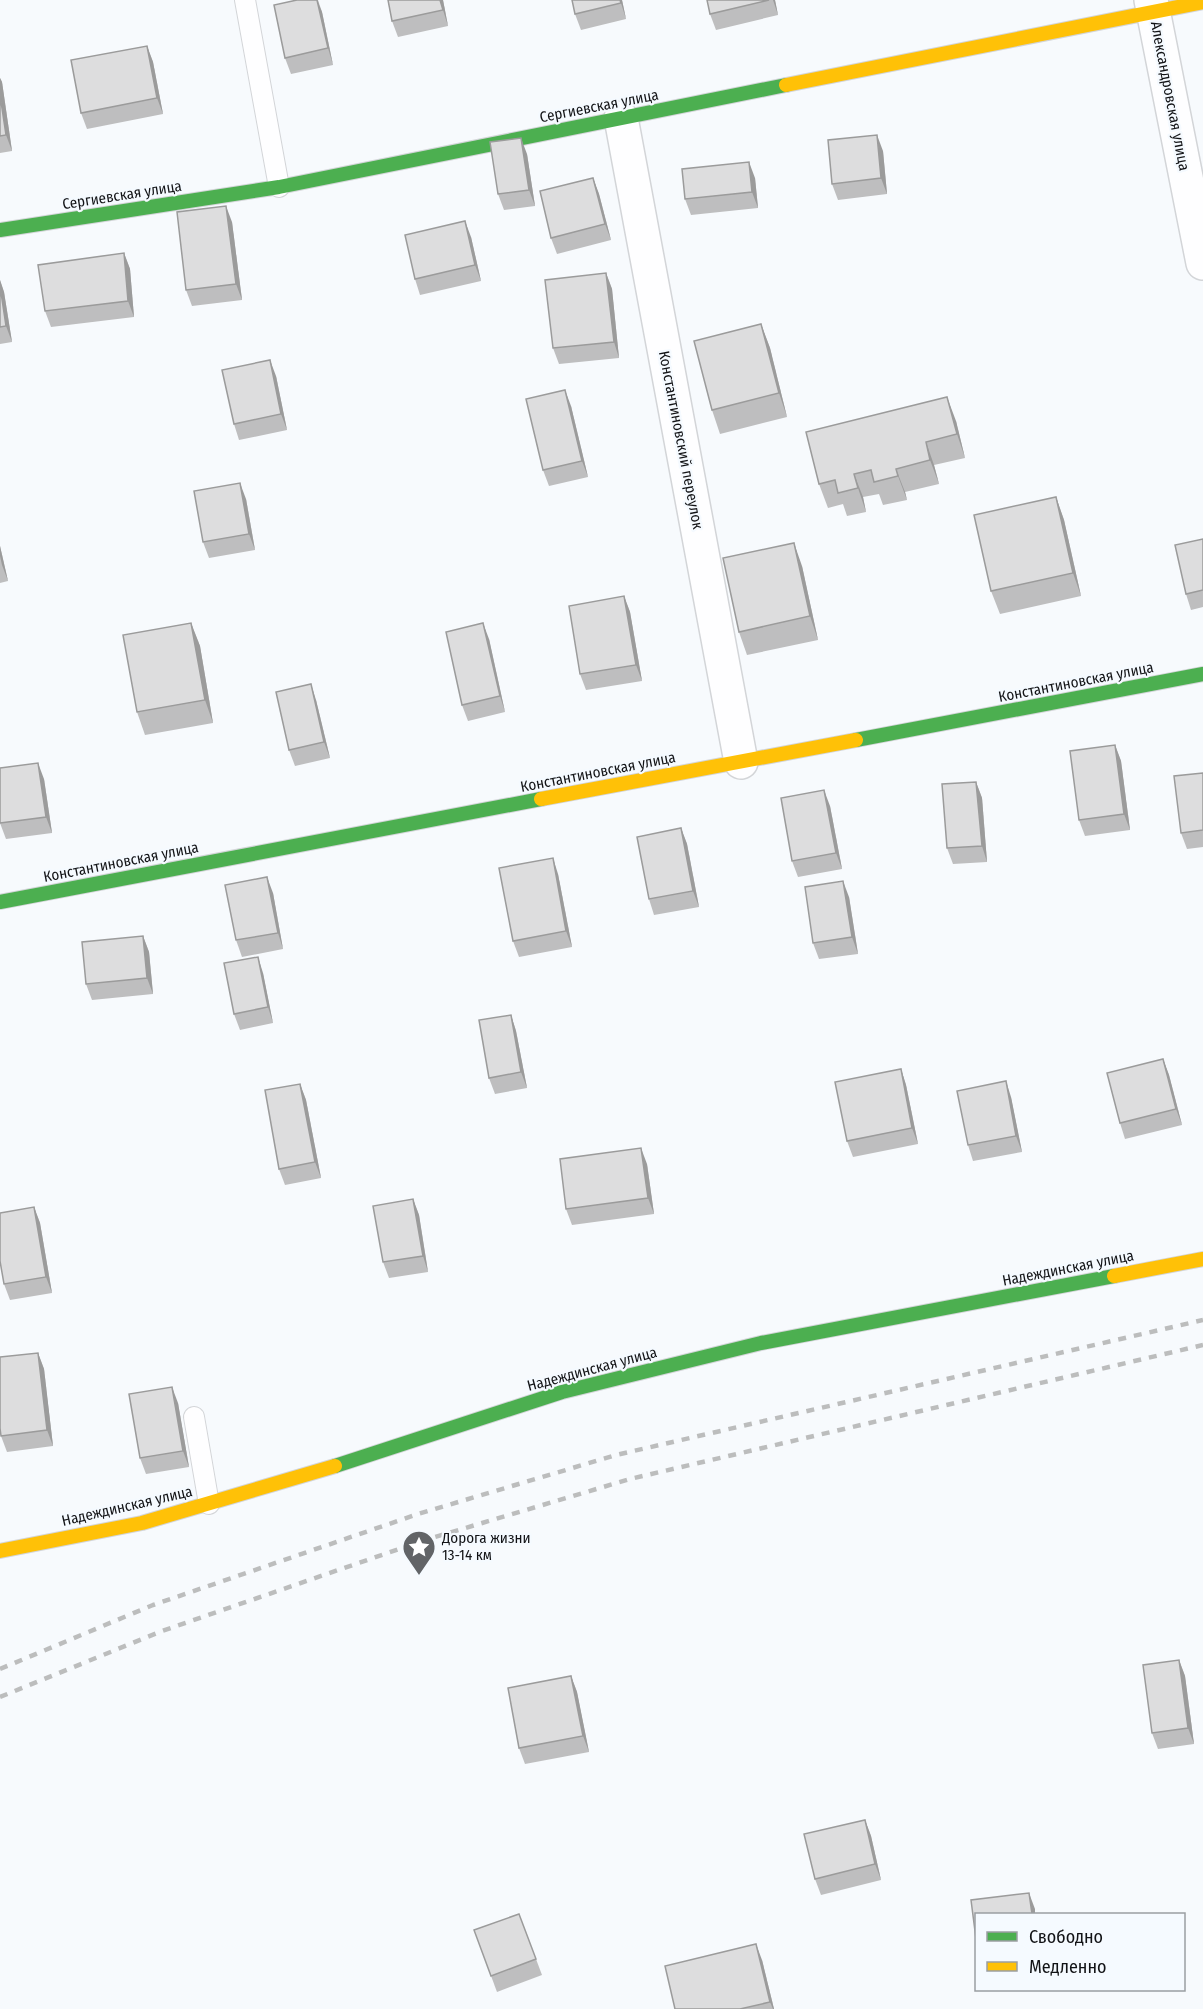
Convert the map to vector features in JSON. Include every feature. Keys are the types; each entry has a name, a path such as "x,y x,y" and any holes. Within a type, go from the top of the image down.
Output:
{"street":[{"name":"Сергиевская улица","path":"0,230 279,187 621,118 1152,5 1203,2"},
{"name":"Александровская улица","path":"1152,5 1203,263"},
{"name":"Константиновский переулок","path":"621,118 741,762"},
{"name":"Константиновская улица","path":"0,902 1203,674"},
{"name":"Надеждинская улица","path":"0,1551 142,1523 359,1459 562,1392 761,1343 1203,1259"}],"lane":[{"path":"245,0 279,187"},
{"path":"194,1417 209,1504"}],"building":[{"path":"297,0 317,0 328,48 285,58 274,5"},
{"path":"388,0 440,0 443,10 392,21"},
{"path":"572,0 620,0 621,3 575,14"},
{"path":"707,0 769,0 710,14"},
{"path":"147,46 157,98 81,113 71,60"},
{"path":"0,95 6,135 0,136"},
{"path":"877,135 881,178 832,184 828,140"},
{"path":"521,138 529,190 498,194 490,142"},
{"path":"749,162 752,192 685,199 682,169"},
{"path":"593,178 605,224 551,238 540,191"},
{"path":"226,206 236,284 186,290 177,212"},
{"path":"465,221 475,265 415,279 405,235"},
{"path":"124,253 128,301 45,311 38,265"},
{"path":"606,273 614,342 553,348 545,280"},
{"path":"0,286 6,326 0,327"},
{"path":"761,324 779,393 712,410 694,341"},
{"path":"270,360 281,414 234,424 222,370"},
{"path":"565,390 582,461 543,470 526,399"},
{"path":"947,397 957,434 926,442 930,460 896,469 898,476 874,482 871,470 854,474 858,488 838,493 835,480 819,484 806,432"},
{"path":"240,483 249,534 203,542 194,491"},
{"path":"1056,497 1073,573 991,591 974,515"},
{"path":"1203,539 1203,590 1186,594 1175,545"},
{"path":"794,543 810,616 739,632 723,558"},
{"path":"624,596 636,665 580,674 569,606"},
{"path":"191,623 205,700 137,712 123,635"},
{"path":"483,623 500,696 462,705 446,632"},
{"path":"311,684 324,742 289,750 276,692"},
{"path":"1115,745 1124,814 1079,820 1070,751"},
{"path":"38,763 46,817 0,823 0,768"},
{"path":"1203,773 1203,830 1181,833 1174,776"},
{"path":"976,782 982,846 947,848 942,784"},
{"path":"824,790 836,853 792,861 781,798"},
{"path":"681,828 693,891 649,899 637,837"},
{"path":"553,858 566,931 513,941 499,868"},
{"path":"267,877 278,933 236,940 225,885"},
{"path":"843,881 852,937 813,943 805,887"},
{"path":"143,936 147,978 86,984 82,942"},
{"path":"258,957 268,1007 234,1014 224,963"},
{"path":"511,1015 521,1072 489,1078 479,1020"},
{"path":"1163,1059 1176,1109 1120,1123 1107,1073"},
{"path":"901,1069 912,1128 847,1141 835,1082"},
{"path":"1006,1081 1016,1136 968,1145 957,1091"},
{"path":"300,1084 315,1162 279,1169 265,1090"},
{"path":"641,1148 648,1198 566,1209 560,1159"},
{"path":"413,1199 423,1256 383,1262 373,1206"},
{"path":"34,1207 46,1277 4,1284 0,1261 0,1213"},
{"path":"38,1353 47,1430 1,1436 0,1357"},
{"path":"172,1387 183,1451 140,1458 129,1394"},
{"path":"1179,1660 1188,1728 1152,1733 1143,1665"},
{"path":"571,1676 583,1736 519,1748 508,1688"},
{"path":"865,1820 875,1864 815,1879 804,1834"},
{"path":"1029,1893 1032,1913 975,1913 975,1931 971,1900"},
{"path":"519,1914 536,1959 491,1976 474,1930"},
{"path":"756,1944 770,2002 740,2009 675,2009 665,1966"}],"railway":[{"path":"0,1669 153,1605 418,1514 616,1455 1203,1320"},
{"path":"0,1697 162,1631 425,1540 630,1479 1203,1345"}],"traffic: fast":[{"path":"0,230 279,187 786,85"},
{"path":"856,740 1203,674"},
{"path":"0,902 541,799"},
{"path":"335,1466 562,1392 761,1343 1114,1276"}],"traffic: slow":[{"path":"786,85 1203,2"},
{"path":"541,799 856,740"},
{"path":"1114,1276 1203,1259"},
{"path":"0,1551 142,1523 335,1466"}],"place":[{"name":"Дорога жизни 13-14 км","path":"419,1576"}]}
